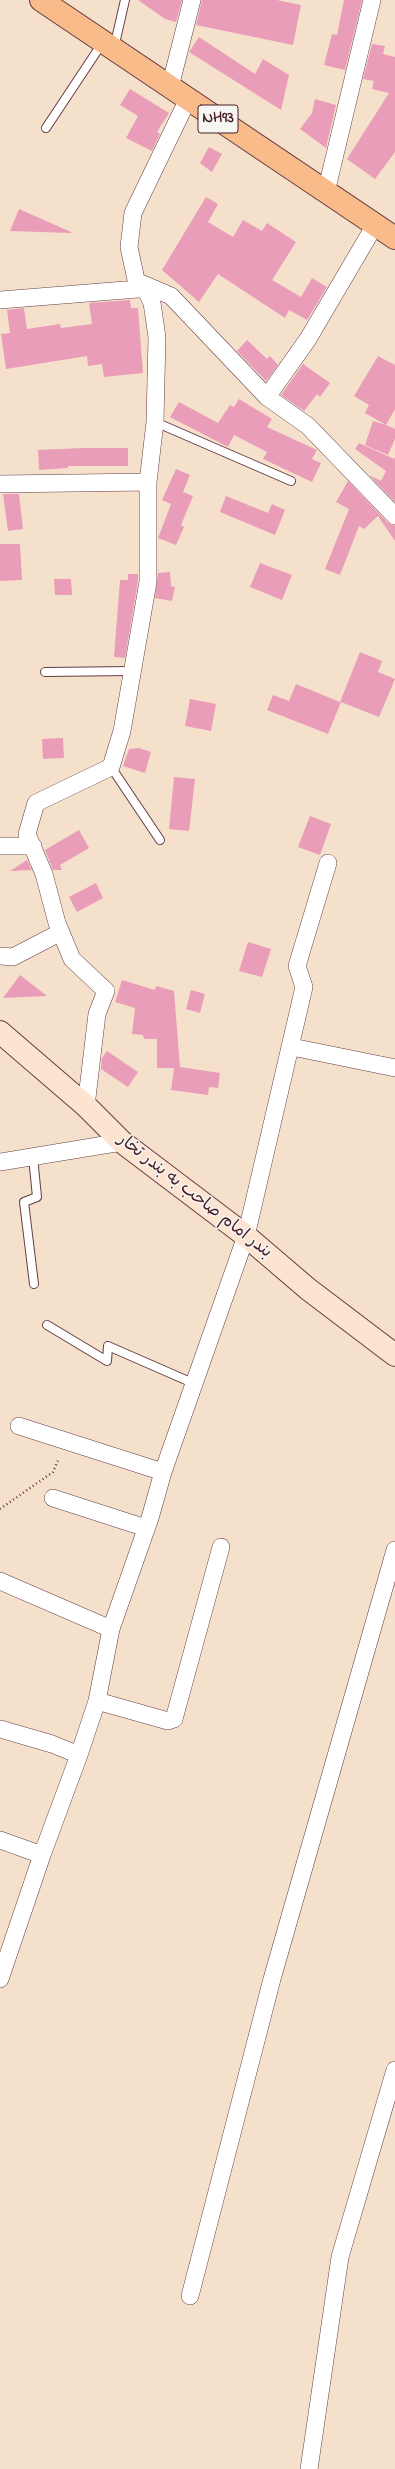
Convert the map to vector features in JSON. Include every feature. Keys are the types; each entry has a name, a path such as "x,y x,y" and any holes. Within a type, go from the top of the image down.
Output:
{"main road":[{"name":"NH93","path":"41,0 395,238"},
{"name":"بندر امام صاحب به بندر تخار","path":"0,1032 86,1106 122,1142 246,1236 308,1288 395,1355"}],"street":[{"path":"170,87 192,0"},
{"path":"326,192 372,0"},
{"path":"86,1106 97,1014 106,991 72,959 61,932 44,874 28,834 36,803 111,767 122,731 148,582 148,482 155,422 157,337 152,303 141,286 129,247 133,213 188,99"},
{"path":"267,397 308,339 376,225"},
{"path":"0,296 141,286 171,296 267,397 308,426 395,516"},
{"path":"0,484 148,482"},
{"path":"0,846 33,846"},
{"path":"0,1977 42,1854 79,1756 96,1701 111,1629 146,1528 163,1472 246,1236 292,1046 304,987 297,966 328,864"},
{"path":"0,956 13,957 61,932"},
{"path":"292,1046 395,1068"},
{"path":"0,1162 122,1142"},
{"path":"19,1426 163,1472"},
{"path":"53,1498 146,1528"},
{"path":"96,1701 168,1721 174,1719 221,1546"},
{"path":"190,2296 272,1979 395,1550"},
{"path":"0,1581 111,1629"},
{"path":"0,1729 52,1744 79,1756"},
{"path":"0,1840 42,1854"},
{"path":"309,2469 340,2257 395,2070"}],"lane":[{"path":"46,128 108,46 125,0"},
{"path":"155,422 291,481"},
{"path":"45,672 132,671"},
{"path":"111,767 160,840"},
{"path":"32,1157 37,1197 24,1202 34,1284"},
{"path":"47,1325 107,1361 108,1346 195,1384"}],"path":[{"path":"0,1509 53,1472 67,1441"}],"building":[{"path":"138,0 182,0 176,22 165,19"},
{"path":"202,0 277,0 301,5 293,45 196,25"},
{"path":"344,0 362,0 345,70 324,65 332,34 337,35"},
{"path":"199,37 255,74 263,59 289,75 281,110 189,52"},
{"path":"372,44 385,46 383,54 395,57 395,152 375,179 347,159 389,93 372,89 374,81 363,79"},
{"path":"130,89 169,113 157,132 160,134 152,151 126,138 138,116 120,105"},
{"path":"315,99 336,105 326,148 300,129 312,113"},
{"path":"209,147 222,154 212,172 200,163"},
{"path":"206,197 218,204 208,222 233,237 243,220 262,231 267,223 296,242 272,280 301,297 312,278 327,287 307,320 289,310 285,318 218,274 199,302 162,270"},
{"path":"19,209 71,232 71,233 10,231"},
{"path":"130,300 131,308 138,308 143,373 104,377 102,364 88,366 87,356 6,369 1,334 10,333 7,310 24,308 27,329 60,324 61,328 92,324 89,303"},
{"path":"247,340 267,359 270,356 278,365 266,381 237,351"},
{"path":"378,356 395,365 395,409 386,425 365,413 369,405 354,396"},
{"path":"303,364 330,383 320,397 317,394 304,411 281,395"},
{"path":"239,399 272,419 267,427 317,450 312,459 321,463 312,482 263,459 267,452 234,435 228,447 170,417 179,402 218,423 230,405 234,407"},
{"path":"373,421 395,429 395,439 388,455 365,445"},
{"path":"359,443 394,459 395,457 395,502 369,475 381,481 386,471 355,449"},
{"path":"128,448 128,466 68,466 68,468 39,470 38,450"},
{"path":"176,469 190,475 183,492 193,496 181,525 184,527 176,545 158,538 171,504 162,500"},
{"path":"348,481 388,523 395,526 395,541 378,516 364,529 359,526 340,575 325,569 349,509 336,502"},
{"path":"3,494 19,494 23,529 8,531"},
{"path":"226,496 268,513 272,504 285,510 275,535 220,512"},
{"path":"0,544 20,544 22,580 0,581"},
{"path":"260,563 292,575 282,600 250,587"},
{"path":"170,572 171,586 175,587 172,601 155,598 158,573"},
{"path":"128,574 138,574 138,581 125,658 114,657 120,580 128,580"},
{"path":"54,579 71,579 72,595 55,595"},
{"path":"360,652 382,661 378,672 395,679 379,717 341,702 328,734 267,710 273,695 289,701 296,684 340,702"},
{"path":"190,699 216,704 211,731 185,726"},
{"path":"63,738 64,758 43,759 42,739"},
{"path":"139,748 151,752 145,773 123,766 129,749"},
{"path":"174,777 195,779 189,831 169,829"},
{"path":"310,816 331,824 320,855 298,847"},
{"path":"79,830 89,848 60,865 62,870 53,870 45,850"},
{"path":"27,860 32,870 10,871"},
{"path":"96,883 103,898 77,912 69,897"},
{"path":"248,942 271,949 262,977 239,971"},
{"path":"20,975 47,996 3,998"},
{"path":"122,980 155,990 156,986 174,991 180,1067 220,1073 218,1088 209,1087 208,1095 171,1090 174,1068 157,1068 157,1039 144,1039 143,1035 132,1034 135,1008 115,1002"},
{"path":"191,990 205,994 200,1013 186,1009"},
{"path":"107,1051 138,1072 128,1087 101,1069 102,1058"}]}
